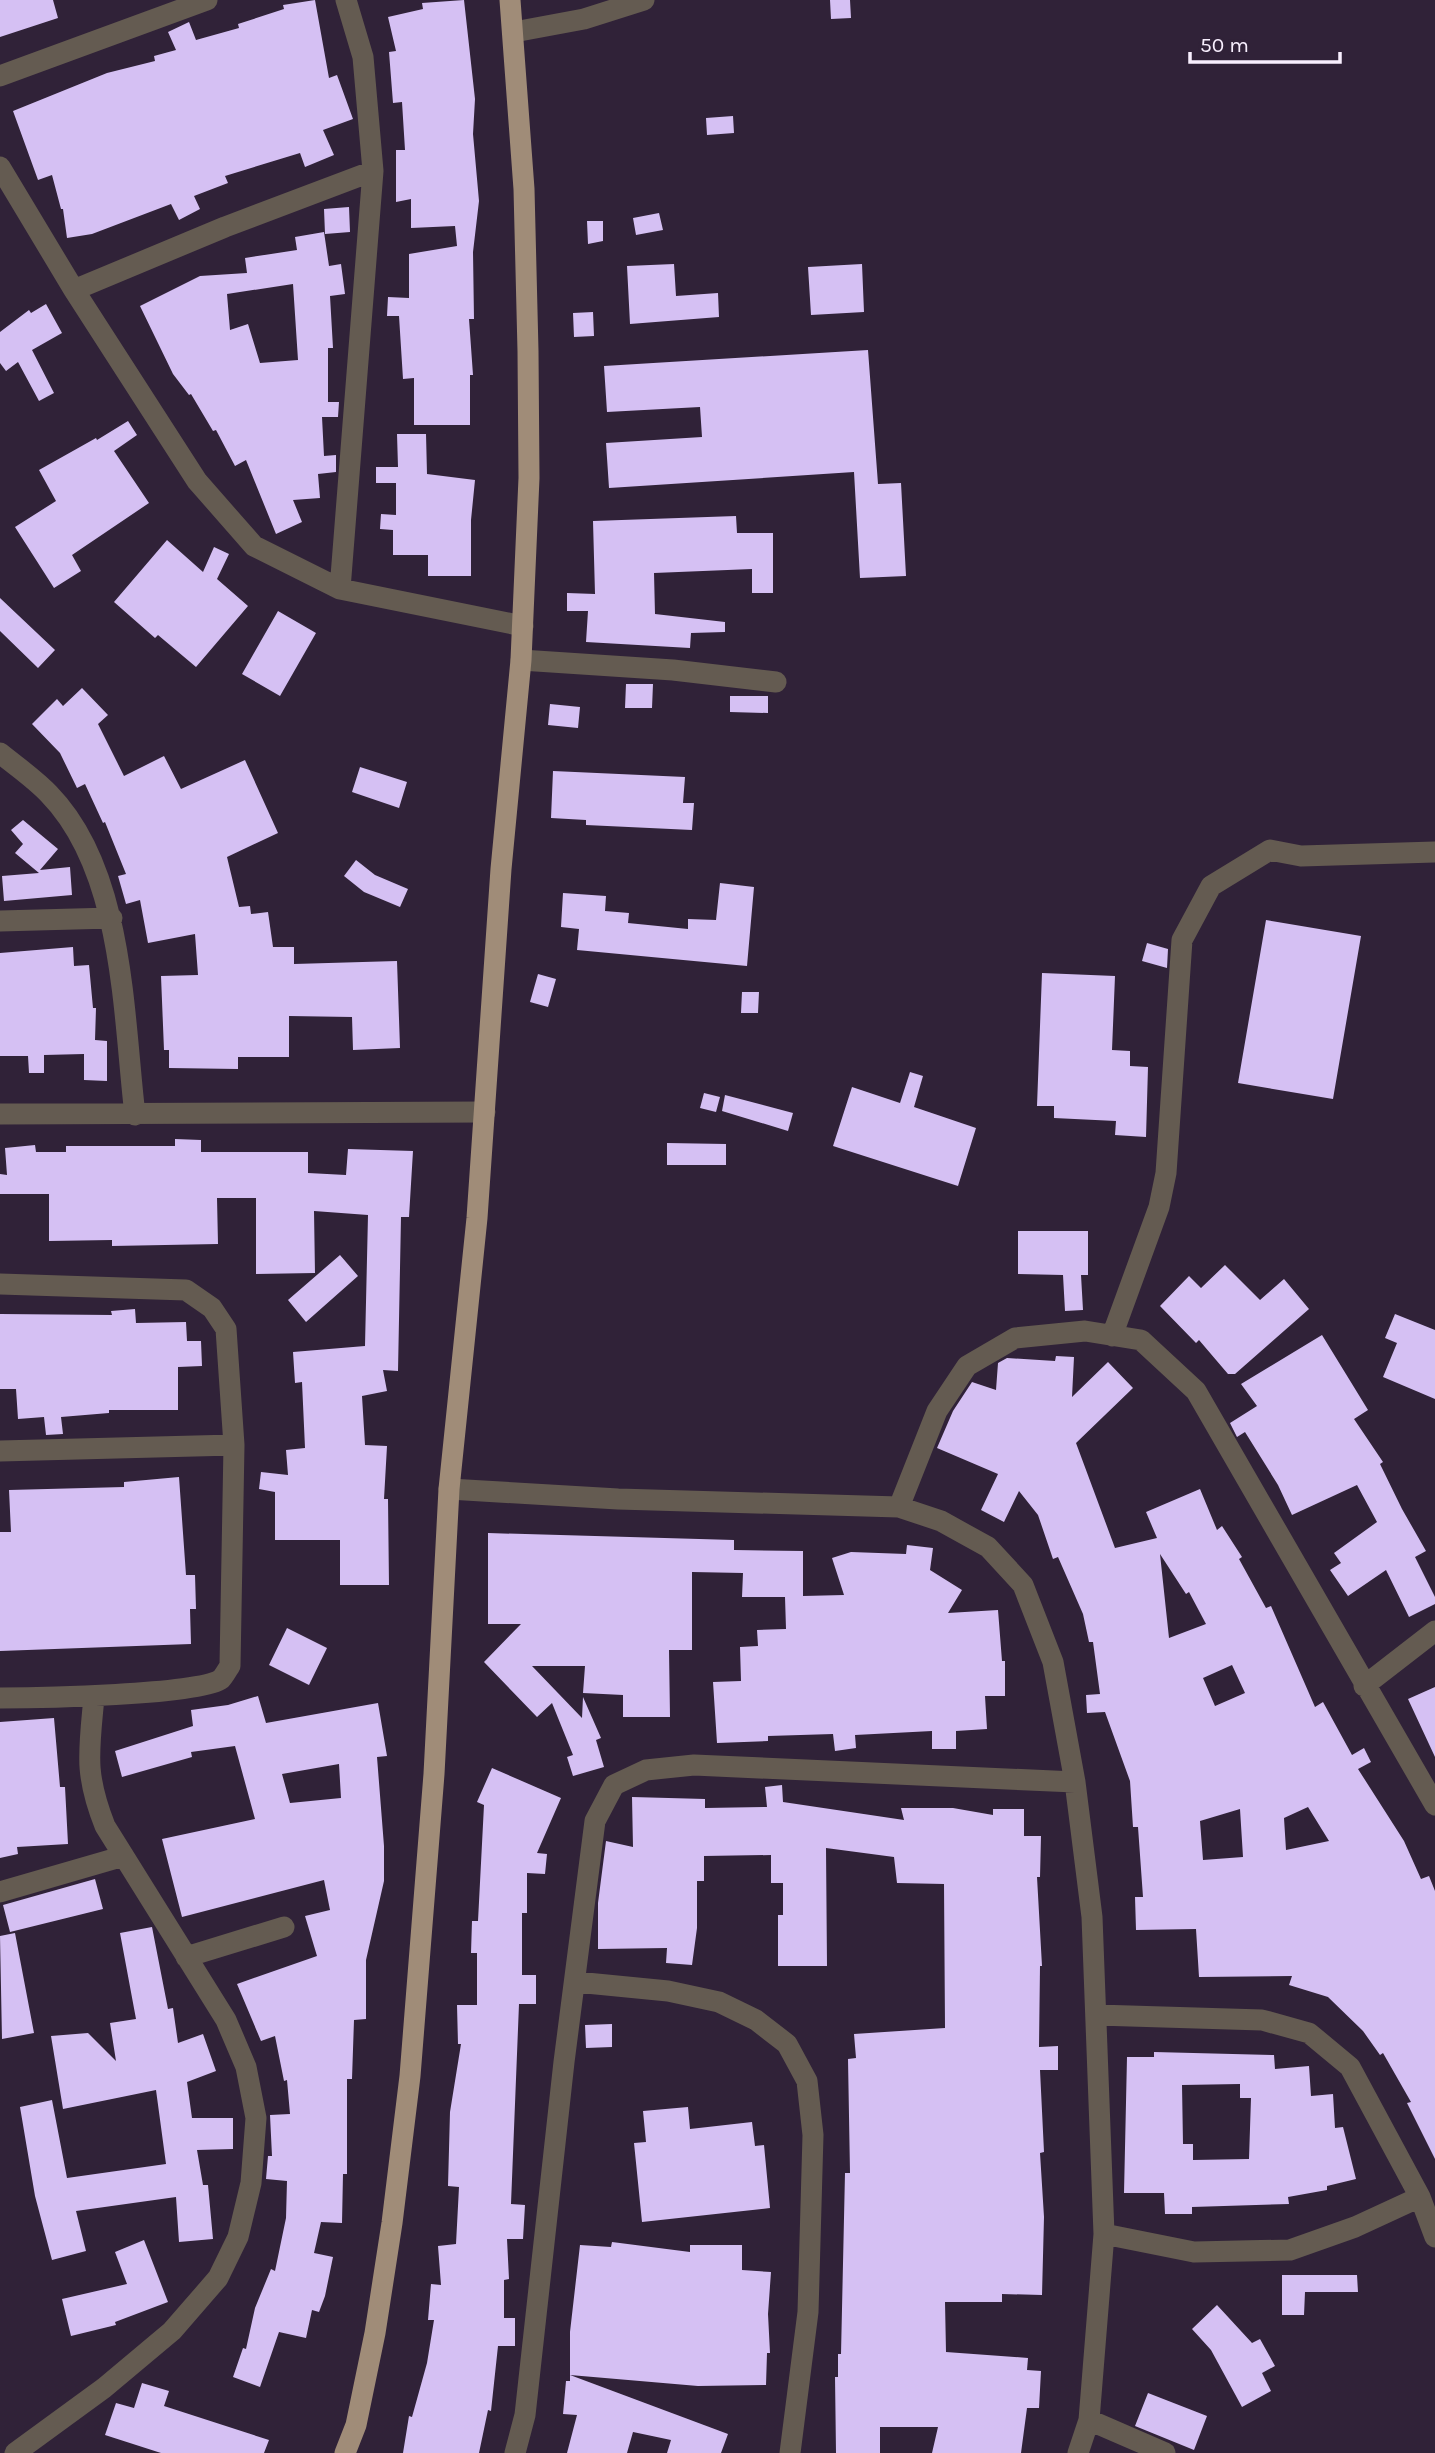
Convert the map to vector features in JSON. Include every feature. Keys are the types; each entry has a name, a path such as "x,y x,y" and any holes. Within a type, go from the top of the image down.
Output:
{"main road":[{"path":"345,2453 356,2425 375,2333 410,2076 434,1774 449,1489 485,1112 501,869 521,660 529,478 528,338 524,189 510,0"}],"street":[{"path":"0,76 207,0"},
{"path":"341,589 373,171 363,57 346,0"},
{"path":"514,32 584,19 645,0"},
{"path":"0,167 74,290 197,481 254,546 341,589 523,626"},
{"path":"74,290 225,227 373,171"},
{"path":"521,660 673,670 776,682"},
{"path":"0,753 50,795 78,833 97,867 111,918 135,1115"},
{"path":"1112,1336 1159,1207 1166,1173 1182,940 1212,886 1270,850 1301,856 1435,852"},
{"path":"0,921 111,918"},
{"path":"0,1114 485,1112"},
{"path":"0,1284 186,1290 212,1308 226,1329 234,1445 230,1666 220,1680 202,1685 94,1697 0,1698"},
{"path":"899,1507 937,1411 967,1366 1015,1338 1085,1331 1141,1340 1196,1391 1435,1805"},
{"path":"0,1451 234,1445"},
{"path":"449,1489 618,1499 899,1507 941,1521 989,1547 1023,1586 1053,1662 1075,1782 1092,1917 1104,2234 1089,2420 1078,2453"},
{"path":"1364,1686 1435,1631"},
{"path":"15,2453 104,2388 172,2331 218,2278 238,2237 251,2183 256,2119 246,2067 226,2020 105,1826 93,1796 88,1763 94,1697"},
{"path":"515,2453 525,2416 564,2062 595,1821 614,1785 646,1770 694,1765 1075,1782"},
{"path":"0,1892 124,1856"},
{"path":"186,1957 284,1927"},
{"path":"576,1982 667,1991 719,2002 756,2020 787,2044 807,2081 813,2135 808,2312 790,2453"},
{"path":"1097,2014 1262,2020 1309,2033 1350,2067 1420,2197 1435,2236"},
{"path":"1104,2234 1194,2252 1290,2250 1355,2227 1420,2197"},
{"path":"1089,2420 1165,2453"}],"building":[{"path":"0,0 53,0 58,18 0,37"},
{"path":"315,0 329,78 337,75 353,119 323,130 334,155 305,167 300,153 225,176 228,183 194,196 200,209 179,220 171,204 92,234 67,238 63,209 52,175 38,180 13,111 107,73 155,61 154,56 176,50 168,32 189,22 196,40 239,28 238,24 284,9 283,5"},
{"path":"464,0 475,99 473,134 479,201 473,252 474,319 469,319 473,375 470,375 470,425 414,425 414,378 403,379 399,316 387,316 388,297 409,298 409,254 457,246 455,226 411,228 411,199 396,202 396,150 405,150 402,102 393,103 389,52 396,51 388,17 423,9 422,3"},
{"path":"830,0 850,0 851,18 831,19"},
{"path":"733,116 734,133 707,135 706,118"},
{"path":"349,207 350,232 325,234 324,209"},
{"path":"659,213 663,230 636,235 633,218"},
{"path":"587,221 603,221 603,241 588,244"},
{"path":"324,232 329,266 341,264 345,294 330,296 333,348 328,348 328,402 339,402 338,417 322,417 324,456 336,455 336,472 318,474 320,498 293,500 302,522 276,534 246,460 235,466 216,430 213,431 191,394 189,395 173,374 140,306 200,276 247,273 245,258 297,250 295,237","holes":["293,284 298,360 260,363 248,324 230,330 227,294"]},
{"path":"674,264 676,296 718,293 719,317 630,324 627,266"},
{"path":"862,264 864,312 811,315 808,267"},
{"path":"46,304 62,333 32,350 54,393 39,401 18,362 6,371 0,363 0,332 29,310 31,313"},
{"path":"593,312 594,336 574,337 573,313"},
{"path":"868,350 878,484 901,483 906,576 860,578 854,472 609,488 606,443 702,437 700,407 607,412 604,366"},
{"path":"128,421 137,435 114,451 149,503 72,555 81,571 54,588 15,527 56,501 39,470"},
{"path":"397,434 426,434 427,474 475,480 471,520 471,576 428,576 428,555 393,555 393,530 380,529 381,514 396,515 396,483 376,483 376,467 398,467"},
{"path":"736,516 737,533 773,533 773,593 752,593 752,569 654,573 655,614 725,622 725,632 691,633 690,648 586,642 588,611 567,611 567,593 595,594 593,521"},
{"path":"167,540 203,572 214,547 229,554 217,579 248,606 196,667 158,635 155,638 114,602"},
{"path":"0,598 55,650 38,668 0,631"},
{"path":"278,611 316,633 280,696 242,674"},
{"path":"626,684 653,684 652,708 625,708"},
{"path":"82,688 108,715 98,724 124,776 164,756 181,789 245,760 278,833 227,857 239,907 250,906 251,914 268,912 273,947 294,947 294,964 397,961 400,1048 353,1050 352,1017 289,1016 289,1057 238,1057 238,1069 169,1068 169,1050 164,1050 161,976 198,975 195,934 148,943 140,900 126,904 118,876 126,874 105,822 103,823 85,784 77,788 60,753 32,724 57,699 63,706"},
{"path":"730,696 768,696 768,713 730,712"},
{"path":"550,704 580,707 578,728 548,725"},
{"path":"360,767 407,782 399,808 352,792"},
{"path":"553,771 685,777 683,803 694,803 692,830 586,825 586,820 551,818"},
{"path":"23,820 58,849 40,870 70,867 72,895 4,901 2,876 39,873 15,853 23,844 11,830"},
{"path":"356,860 375,875 408,889 400,907 364,892 344,876"},
{"path":"720,883 754,887 747,966 577,950 579,929 561,927 563,893 606,896 605,911 629,913 628,923 688,929 688,919 716,920"},
{"path":"1266,920 1361,936 1333,1099 1238,1083"},
{"path":"1147,943 1168,949 1167,968 1142,961"},
{"path":"73,947 74,966 89,965 93,1008 96,1008 95,1040 107,1041 107,1081 84,1080 84,1054 44,1055 44,1073 29,1073 28,1056 0,1056 0,953"},
{"path":"1042,973 1115,976 1112,1050 1130,1051 1130,1066 1148,1067 1146,1137 1115,1135 1116,1121 1054,1118 1054,1106 1037,1106"},
{"path":"538,974 556,979 548,1007 530,1002"},
{"path":"742,992 759,992 758,1013 741,1013"},
{"path":"910,1072 923,1076 914,1107 976,1128 958,1186 833,1146 852,1087 900,1103"},
{"path":"704,1093 720,1097 716,1112 700,1108"},
{"path":"725,1095 793,1113 788,1131 722,1111"},
{"path":"175,1139 201,1140 201,1152 308,1152 308,1173 346,1175 348,1149 413,1151 409,1217 401,1217 398,1371 383,1370 387,1391 362,1396 365,1445 387,1446 384,1499 388,1499 389,1585 340,1585 340,1540 275,1540 275,1492 259,1489 261,1472 288,1475 286,1450 305,1448 302,1382 295,1383 293,1352 365,1346 368,1215 314,1211 315,1273 256,1274 256,1198 217,1198 218,1244 112,1246 112,1240 49,1241 49,1194 0,1194 0,1174 7,1175 5,1148 35,1145 36,1152 66,1152 66,1146 175,1146"},
{"path":"667,1143 726,1144 726,1165 667,1165"},
{"path":"1018,1231 1088,1231 1088,1275 1081,1275 1083,1310 1065,1311 1063,1275 1018,1274"},
{"path":"340,1255 358,1276 306,1322 288,1300"},
{"path":"1225,1265 1260,1300 1284,1279 1309,1309 1235,1374 1228,1374 1199,1340 1196,1343 1160,1306 1189,1276 1201,1288"},
{"path":"135,1309 136,1323 186,1322 187,1341 201,1341 202,1366 178,1367 178,1410 109,1410 109,1413 61,1417 63,1434 46,1435 44,1417 18,1419 16,1389 0,1389 0,1314 112,1315 111,1311"},
{"path":"1395,1314 1435,1330 1435,1399 1383,1377 1397,1343 1385,1338"},
{"path":"1322,1335 1368,1410 1354,1419 1383,1462 1380,1464 1426,1551 1415,1557 1435,1597 1435,1604 1409,1617 1386,1570 1348,1596 1330,1570 1341,1563 1334,1553 1377,1522 1357,1485 1292,1515 1278,1485 1245,1432 1237,1437 1230,1423 1257,1406 1241,1384"},
{"path":"1056,1356 1074,1357 1072,1397 1108,1362 1133,1388 1076,1443 1115,1548 1157,1538 1146,1512 1200,1489 1217,1530 1222,1526 1242,1557 1239,1559 1266,1608 1271,1606 1315,1707 1323,1702 1352,1755 1364,1748 1371,1762 1358,1769 1404,1841 1421,1879 1429,1876 1435,1891 1435,2159 1407,2103 1411,2102 1383,2053 1380,2055 1363,2031 1328,1997 1289,1985 1292,1976 1199,1977 1196,1929 1136,1930 1135,1897 1143,1897 1138,1827 1133,1827 1130,1781 1105,1712 1087,1713 1086,1695 1100,1694 1093,1642 1089,1642 1083,1614 1058,1557 1053,1559 1038,1515 1019,1491 1004,1522 981,1510 998,1474 937,1448 953,1411 972,1382 996,1390 998,1363 1007,1358 1055,1361","holes":["1160,1554 1186,1594 1189,1592 1206,1624 1169,1638","1232,1665 1245,1693 1215,1706 1203,1678","1308,1807 1329,1841 1286,1850 1284,1818","1240,1809 1243,1857 1203,1860 1200,1821"]},
{"path":"179,1477 186,1575 195,1575 196,1609 190,1609 191,1644 0,1651 0,1532 11,1532 9,1490 124,1487 124,1482"},
{"path":"488,1533 734,1540 734,1550 803,1551 803,1596 844,1595 832,1558 851,1552 906,1554 907,1545 933,1548 930,1570 962,1590 948,1613 998,1610 1002,1661 1005,1661 1005,1696 985,1696 987,1729 956,1731 956,1749 932,1749 932,1731 855,1735 856,1748 835,1751 833,1734 768,1736 768,1741 717,1743 713,1682 741,1681 740,1647 758,1646 757,1630 786,1629 785,1597 742,1597 743,1573 692,1572 692,1650 669,1650 670,1717 623,1717 623,1695 583,1693 585,1666 532,1666 582,1718 583,1697 601,1738 596,1740 604,1767 573,1776 567,1757 573,1755 552,1703 537,1717 484,1662 521,1624 488,1624"},
{"path":"287,1628 327,1648 309,1685 269,1665"},
{"path":"1435,1687 1435,1757 1408,1699"},
{"path":"258,1696 266,1723 378,1703 387,1756 377,1757 384,1881 366,1960 366,2019 354,2020 352,2079 347,2079 347,2174 343,2174 342,2223 321,2222 314,2253 333,2257 325,2296 319,2312 312,2310 306,2338 279,2332 260,2387 233,2377 243,2348 246,2349 255,2308 271,2269 275,2271 286,2218 287,2181 266,2179 268,2156 272,2156 270,2115 290,2114 287,2080 284,2081 275,2036 261,2041 237,1984 317,1956 305,1916 330,1910 324,1880 182,1917 162,1839 255,1819 235,1746 191,1752 192,1757 122,1777 115,1751 193,1726 191,1710 228,1705","holes":["339,1764 341,1798 290,1803 282,1774"]},
{"path":"54,1718 60,1787 65,1787 68,1844 17,1847 18,1854 0,1858 0,1722"},
{"path":"492,1768 561,1798 537,1853 547,1854 545,1874 527,1873 527,1913 522,1913 522,1975 536,1975 536,2004 519,2004 511,2204 525,2205 523,2239 507,2239 509,2279 504,2280 504,2318 515,2318 515,2346 498,2346 491,2411 488,2410 479,2453 403,2453 409,2416 412,2417 427,2363 434,2320 428,2320 431,2284 441,2285 438,2246 456,2244 459,2187 448,2186 450,2112 461,2044 458,2044 457,2005 477,2005 477,1953 471,1953 472,1921 478,1921 484,1805 477,1802"},
{"path":"782,1785 783,1802 904,1820 901,1808 953,1808 993,1815 993,1809 1024,1809 1024,1836 1041,1836 1040,1877 1037,1877 1042,1966 1039,2047 1058,2046 1058,2070 1040,2070 1044,2152 1040,2153 1044,2217 1042,2295 1002,2294 1002,2302 945,2302 946,2352 1028,2358 1027,2370 1041,2371 1039,2408 1027,2408 1021,2453 932,2453 938,2427 880,2427 880,2453 836,2453 835,2377 838,2377 838,2354 841,2354 845,2173 850,2173 848,2059 856,2058 854,2034 945,2028 944,1884 897,1883 894,1857 826,1848 827,1966 778,1966 778,1915 783,1915 783,1883 771,1883 771,1855 704,1856 704,1881 697,1881 697,1928 692,1965 666,1963 667,1948 598,1949 598,1903 606,1841 633,1847 632,1797 705,1799 705,1808 767,1807 765,1787"},
{"path":"95,1879 103,1909 10,1932 3,1905"},
{"path":"152,1927 168,2009 173,2008 178,2043 203,2034 216,2071 187,2082 192,2118 233,2118 233,2149 197,2150 203,2185 208,2185 213,2239 179,2242 176,2197 76,2211 86,2251 52,2260 35,2196 20,2107 52,2100 67,2178 166,2164 156,2090 63,2109 51,2036 88,2033 116,2061 110,2023 136,2019 120,1933"},
{"path":"15,1933 34,2033 2,2039 0,1936"},
{"path":"612,2024 612,2047 586,2048 585,2025"},
{"path":"1154,2052 1274,2055 1275,2069 1309,2066 1311,2096 1333,2094 1335,2128 1343,2127 1356,2179 1327,2186 1327,2190 1288,2197 1289,2204 1192,2207 1192,2214 1165,2214 1164,2193 1124,2193 1127,2057 1154,2057","holes":["1240,2084 1240,2098 1251,2098 1249,2159 1193,2160 1193,2144 1183,2144 1182,2085"]},
{"path":"688,2107 690,2129 752,2122 755,2146 764,2145 770,2208 642,2222 634,2143 646,2142 643,2111"},
{"path":"144,2240 168,2302 115,2322 116,2325 71,2336 62,2299 127,2284 115,2252"},
{"path":"612,2242 690,2252 690,2245 742,2245 742,2270 771,2272 768,2314 770,2353 767,2353 766,2385 698,2386 570,2375 570,2332 580,2245 611,2247"},
{"path":"1282,2275 1357,2275 1358,2292 1305,2292 1304,2315 1282,2315"},
{"path":"1217,2305 1252,2343 1260,2339 1275,2366 1262,2373 1271,2391 1242,2407 1211,2350 1192,2329"},
{"path":"570,2375 728,2434 721,2453 667,2453 671,2440 633,2432 627,2453 567,2453 577,2415 563,2414 566,2381 570,2381"},
{"path":"142,2383 169,2391 164,2406 269,2440 264,2453 161,2453 105,2435 116,2403 134,2408"},
{"path":"1148,2393 1207,2416 1194,2450 1135,2426"}]}
